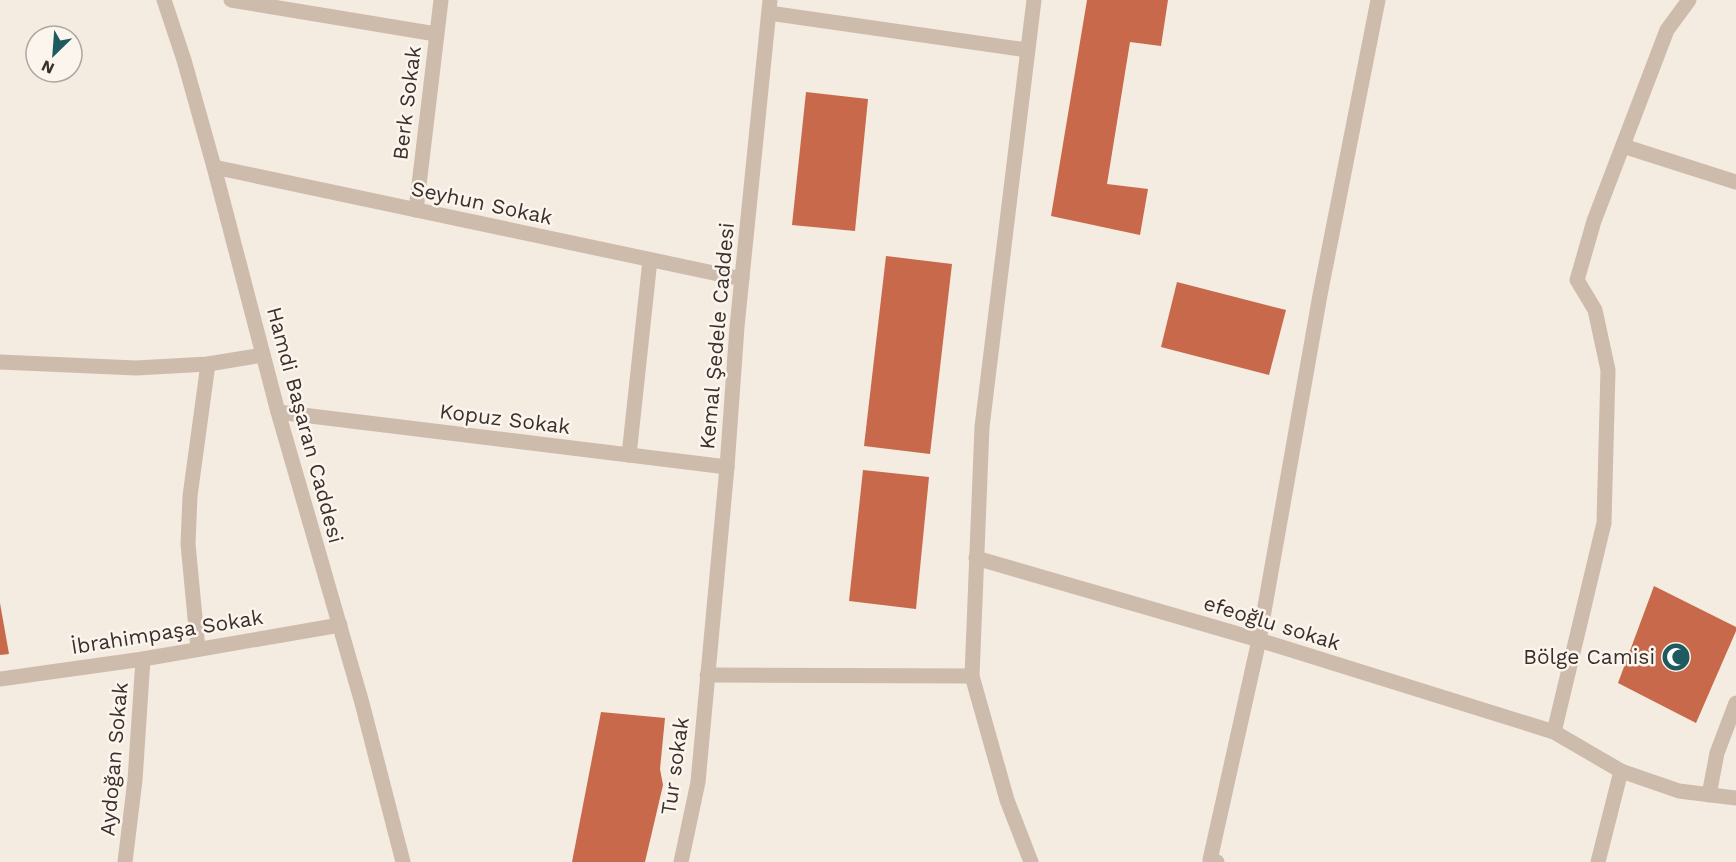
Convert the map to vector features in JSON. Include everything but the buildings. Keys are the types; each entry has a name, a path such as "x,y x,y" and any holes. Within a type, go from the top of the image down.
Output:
{"street":[{"name":"Hamdi Başaran Caddesi","path":"164,0 184,60 214,167 278,412 362,702 403,862"},
{"path":"231,0 436,34"},
{"name":"Berk Sokak","path":"416,210 441,0"},
{"path":"1031,862 1007,800 972,676 982,427 1034,0"},
{"path":"1212,861 1259,640 1320,295 1378,0"},
{"path":"1689,0 1667,30 1594,221 1577,280 1595,310 1608,370 1604,523 1554,732 1621,771 1680,791 1736,798"},
{"path":"770,7 1027,50"},
{"name":"Kemal Şedele Caddesi","path":"708,675 742,279 770,7"},
{"path":"1623,146 1736,182"},
{"name":"Seyhun Sokak","path":"214,167 742,279"},
{"path":"629,455 650,260"},
{"path":"0,362 136,368 208,364 263,355"},
{"path":"198,649 188,544 190,496 208,364"},
{"name":"Kopuz Sokak","path":"278,412 727,467"},
{"name":"efeoğlu sokak","path":"976,558 1259,640 1554,732"},
{"name":"İbrahimpaşa Sokak","path":"0,679 143,659 340,625"},
{"name":"Aydoğan Sokak","path":"125,862 135,780 143,659"},
{"path":"708,675 972,676"},
{"name":"Tur sokak","path":"681,862 698,782 708,675"},
{"path":"1708,795 1717,753 1736,703"},
{"path":"1598,862 1621,771"}],"place":[{"name":"Bölge Camisi","path":"1676,657"}]}
